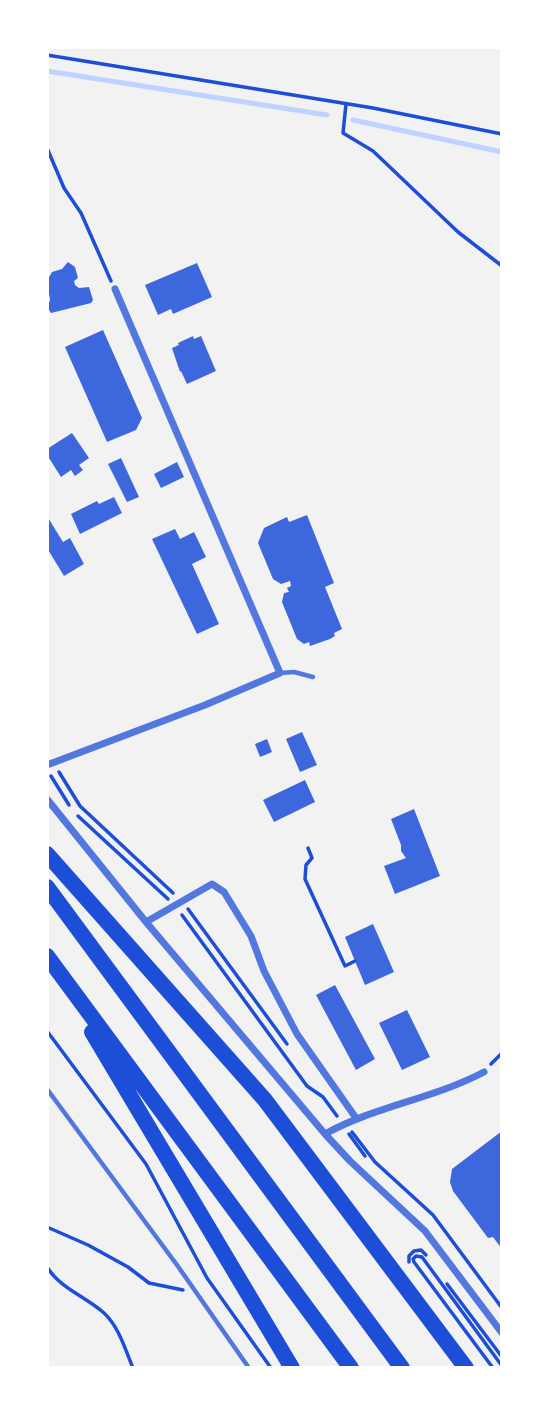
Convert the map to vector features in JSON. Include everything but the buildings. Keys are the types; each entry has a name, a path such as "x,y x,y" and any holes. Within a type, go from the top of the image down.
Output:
{"highway":[{"path":"47,853 265,1100 466,1368"},
{"path":"47,887 402,1368"},
{"path":"47,957 292,1368"},
{"path":"47,957 351,1368"}],"street":[{"path":"49,766 279,673 115,289"},
{"path":"47,799 146,922 325,1134 425,1231 502,1333"},
{"path":"146,922 212,884 224,892 251,936 264,971 297,1034 356,1118"},
{"path":"325,1134 356,1118 461,1084 484,1072"}],"lane":[{"path":"279,673 294,672 313,677"},
{"path":"47,1089 249,1368"}],"path":[{"path":"47,55 346,104 502,134"},
{"path":"346,104 343,133 373,151 467,240 502,266"},
{"path":"47,148 64,187 82,213 115,289"},
{"path":"49,766 80,806 178,903 290,1048"},
{"path":"49,766 74,812 178,903 307,1086 323,1097 375,1163 433,1215 502,1308"},
{"path":"308,848 312,859 306,865 305,879 345,966 355,961"},
{"path":"47,1031 146,1164 208,1278 271,1368"},
{"path":"321,1091 371,1165 429,1219 502,1317"},
{"path":"47,1227 89,1245 128,1267 149,1283 197,1293"},
{"path":"486,1368 410,1265 410,1254 419,1250 426,1254 502,1366"},
{"path":"493,1368 414,1262 415,1256 421,1256 502,1357"},
{"path":"47,1267 64,1287 94,1305 108,1318 133,1368"}],"waterway":[{"path":"47,71 327,115"},
{"path":"353,120 502,152"}]}
